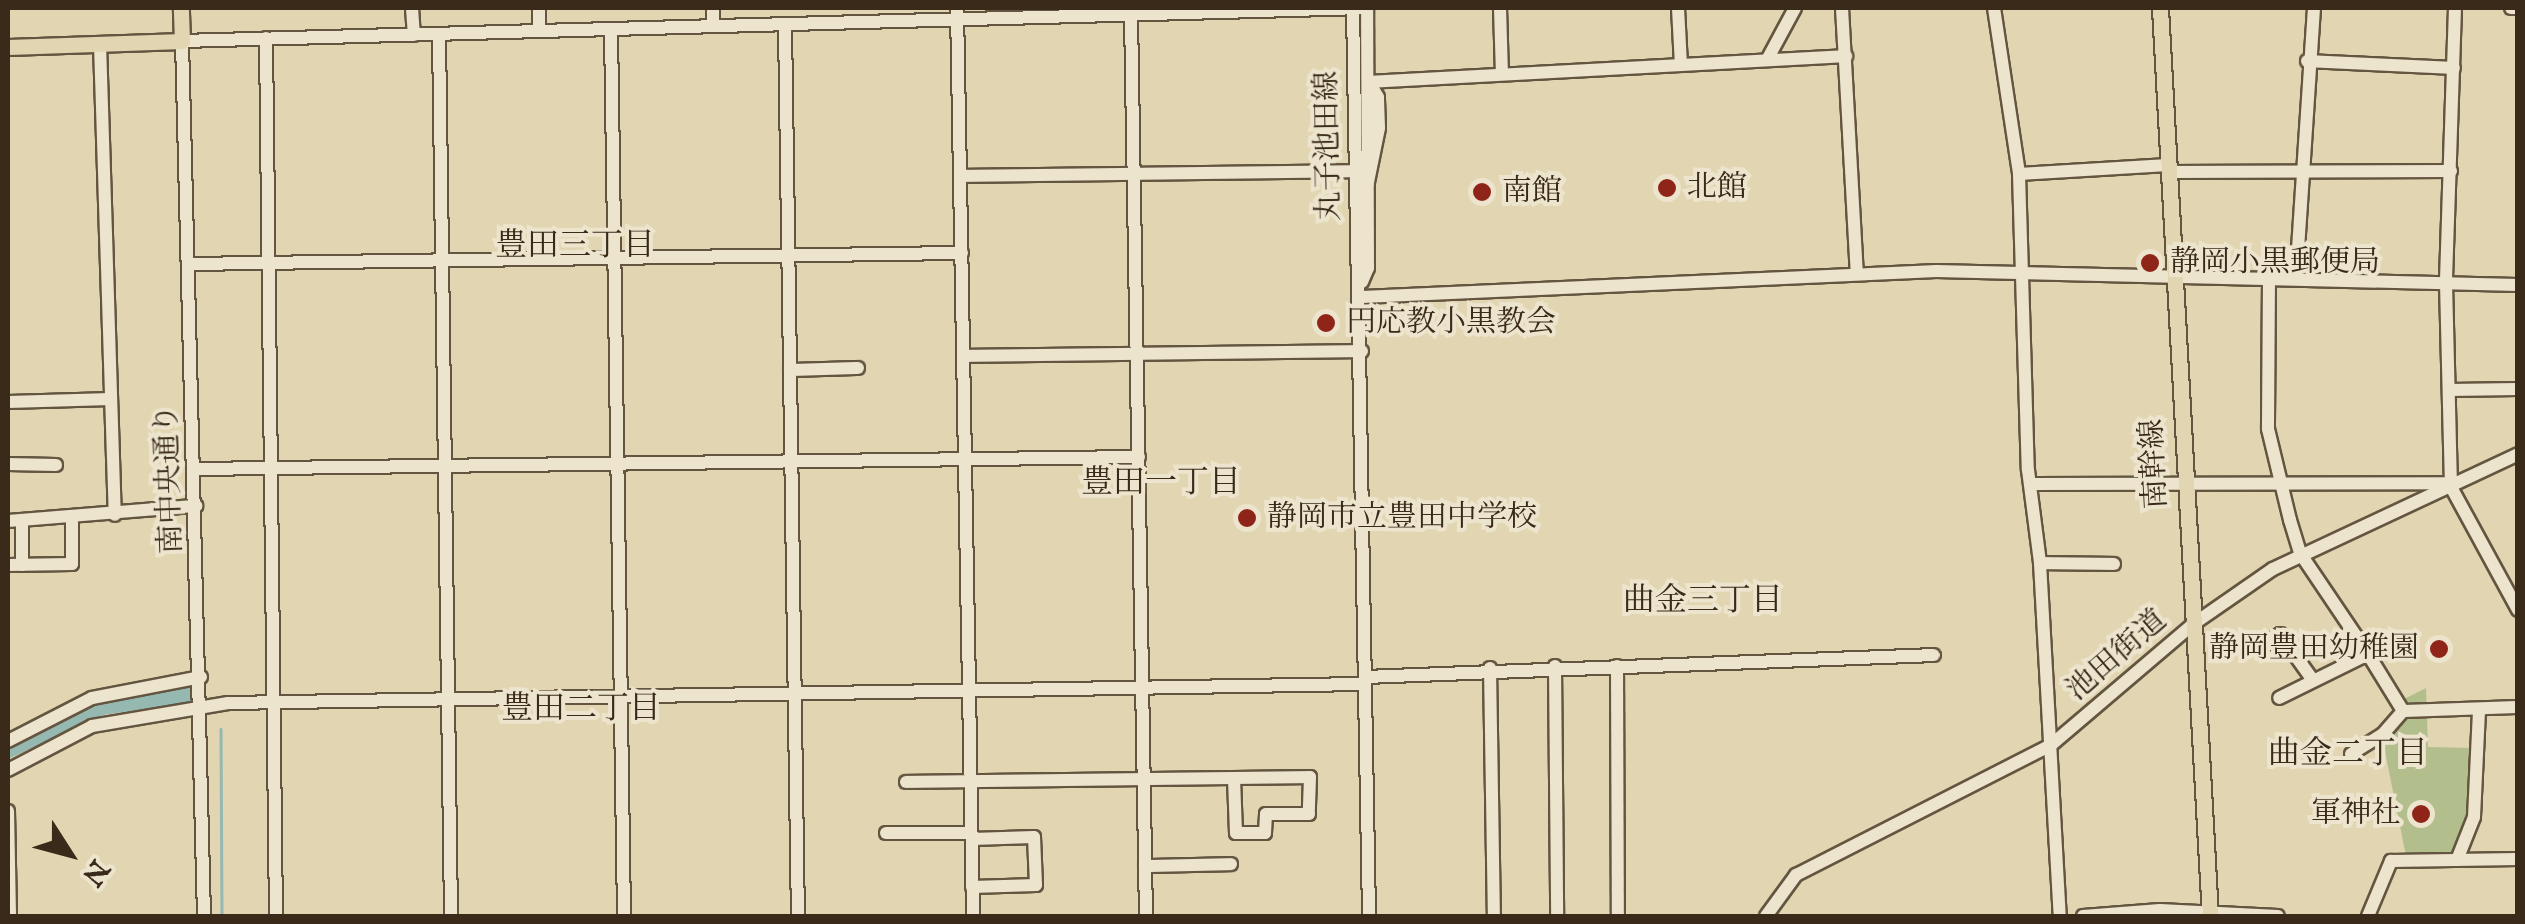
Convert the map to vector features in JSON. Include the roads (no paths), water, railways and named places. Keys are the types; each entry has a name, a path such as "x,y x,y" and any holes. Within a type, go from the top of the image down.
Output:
{"main road":[{"path":"8,47 182,41 181,8"},
{"name":"南幹線","path":"2160,8 2210,914"}],"street":[{"path":"412,8 414,35"},
{"path":"539,8 539,31"},
{"path":"713,8 713,26"},
{"name":"丸子池田線","path":"1353,8 1361,171 1367,186 1362,351 1368,916"},
{"path":"182,41 785,24 874,14 1131,14 1366,8"},
{"name":"丸子池田線","path":"1362,290 1356,268 1369,82 1366,8"},
{"path":"1500,8 1502,74"},
{"path":"1678,8 1681,65"},
{"path":"1767,60 1795,8"},
{"path":"1842,8 1857,274"},
{"path":"1994,8 2020,174 2032,484 2060,916"},
{"path":"2296,279 2307,61 2314,8"},
{"path":"2455,8 2446,284 2451,485 2518,610"},
{"path":"957,14 973,916"},
{"path":"1131,14 1140,353 1146,916"},
{"path":"785,24 798,916"},
{"path":"611,29 624,916"},
{"path":"439,34 451,916"},
{"path":"266,38 276,916"},
{"name":"南中央通り","path":"182,41 202,706 204,916"},
{"path":"100,44 115,515"},
{"path":"1367,186 1378,128 1378,97 1369,82 1846,56"},
{"path":"2307,61 2454,68"},
{"path":"2020,174 2302,167 2451,171"},
{"path":"961,176 1361,171"},
{"path":"189,264 962,253"},
{"path":"1362,290 2021,272 2518,284"},
{"path":"2270,279 2268,429 2300,553 2403,710"},
{"path":"963,356 1362,351"},
{"path":"790,370 858,368"},
{"path":"2448,390 2518,388"},
{"path":"8,402 110,399"},
{"name":"池田街道","path":"1766,916 1796,875 2051,745 2192,625 2300,553 2518,454"},
{"path":"195,469 1140,457"},
{"path":"8,464 56,465"},
{"path":"2032,484 2451,485"},
{"path":"22,565 15,521 196,506"},
{"path":"8,565 72,564 72,519"},
{"path":"2040,563 2114,564"},
{"path":"2258,649 2280,634 2312,678"},
{"path":"2279,698 2312,678 2368,654"},
{"path":"8,770 92,726 202,706 276,701 1365,681 1490,668 1934,655"},
{"path":"1555,666 1557,916"},
{"path":"1617,666 1618,916"},
{"path":"1490,668 1494,916"},
{"path":"8,741 92,698 201,677"},
{"path":"2351,754 2383,734 2403,710 2518,707"},
{"path":"2457,860 2474,817 2479,709"},
{"path":"906,782 1310,777 1309,814 1266,814 1266,833 1236,833 1234,779"},
{"path":"8,811 10,916"},
{"path":"886,833 1034,837 1036,885 972,887"},
{"path":"2368,916 2392,861 2518,860"},
{"path":"1145,866 1231,864"},
{"path":"2083,916 2278,916"}],"waterway":[{"path":"8,749 101,706 186,694"},
{"path":"221,729 222,916"}],"place":[{"name":"北館","path":"1667,188"},
{"name":"南館","path":"1482,192"},
{"name":"静岡小黒郵便局","path":"2150,263"},
{"name":"円応教小黒教会","path":"1326,323"},
{"name":"静岡市立豊田中学校","path":"1247,518"},
{"name":"静岡豊田幼稚園","path":"2439,649"},
{"name":"軍神社","path":"2421,814"}],"district":[{"name":"豊田三丁目","path":"575,247"},
{"name":"豊田一丁目","path":"1161,484"},
{"name":"曲金三丁目","path":"1703,602"},
{"name":"豊田二丁目","path":"581,710"},
{"name":"曲金二丁目","path":"2348,755"}]}
